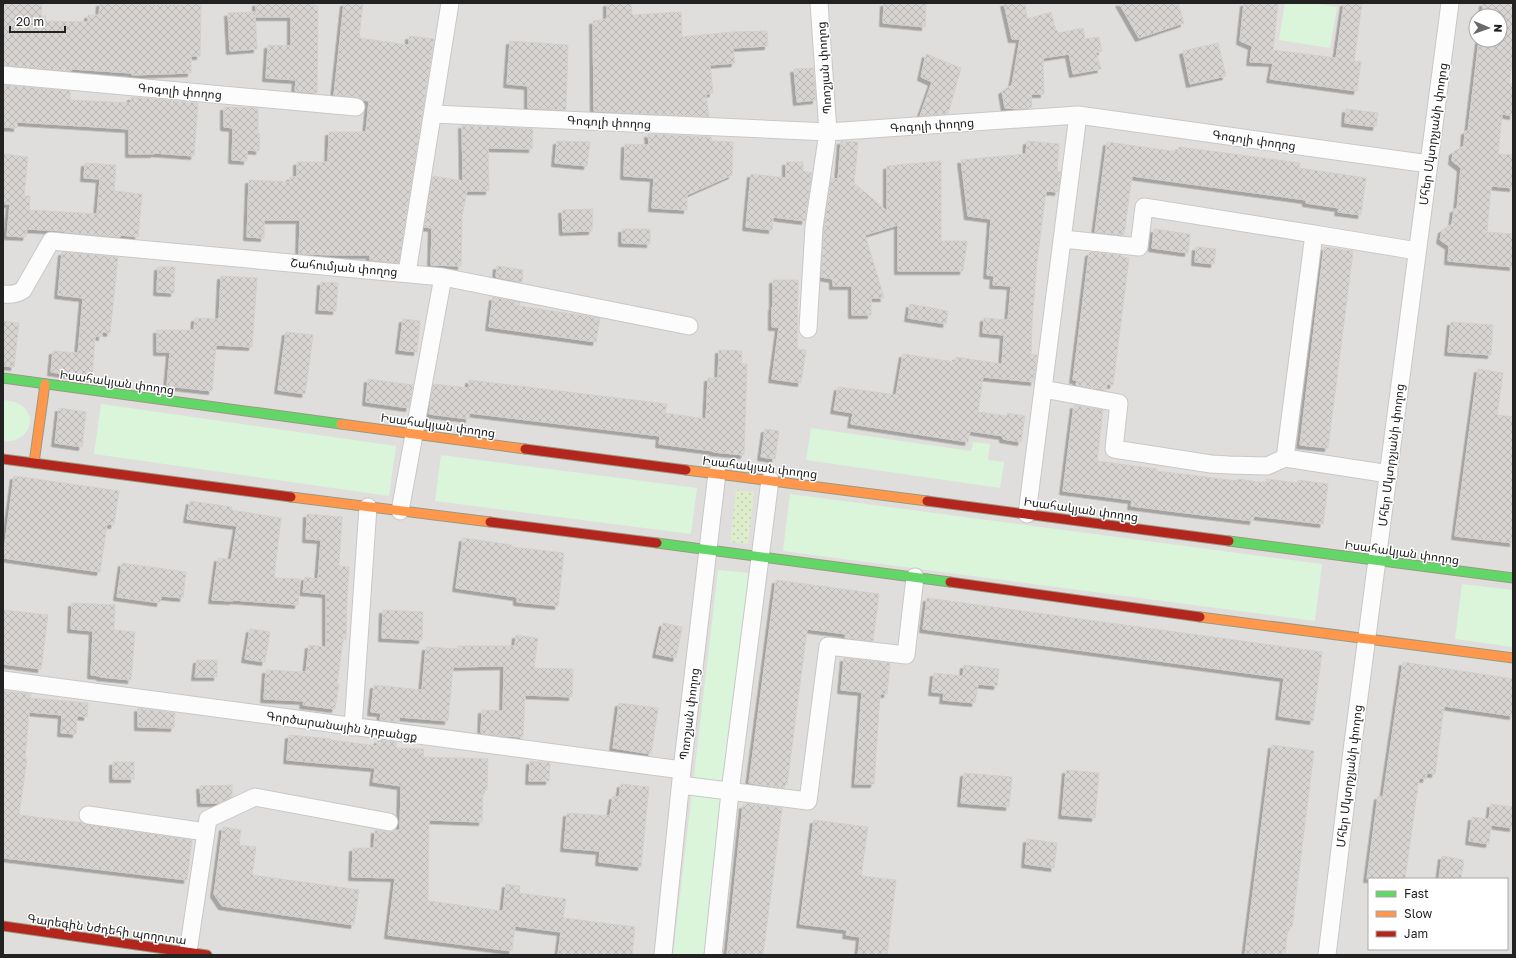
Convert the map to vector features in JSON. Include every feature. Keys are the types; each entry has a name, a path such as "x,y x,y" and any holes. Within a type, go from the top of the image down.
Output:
{"main road":[{"name":"Իսահակյան փողոց","path":"3,378 414,434 1513,578"},
{"path":"34,463 45,384"},
{"path":"3,459 368,507 709,549 1513,658"},
{"name":"Գարեգին Նժդեհի պողոտա","path":"3,926 207,955"}],"street":[{"path":"407,273 450,3"},
{"name":"Պռոշյան փողոց","path":"808,329 814,227 828,132 820,3"},
{"name":"Մհեր Մկտրչյանի փողոց","path":"1327,955 1450,3"},
{"name":"Գոգոլի փողոց","path":"3,75 356,107"},
{"name":"Գոգոլի փողոց","path":"433,114 828,132 1078,115 1428,164"},
{"path":"1027,514 1078,115"},
{"path":"1062,239 1139,247 1144,207 1417,251"},
{"path":"1285,458 1314,234"},
{"name":"Շահումյան փողոց","path":"3,294 10,295 23,290 51,241 443,277 688,326"},
{"path":"400,511 443,277"},
{"path":"1043,389 1119,403 1114,448 1223,464 1267,466 1285,458 1389,474"},
{"name":"Պռոշյան փողոց","path":"663,955 681,778 717,473"},
{"path":"713,955 730,792 770,480"},
{"path":"353,727 368,507"},
{"name":"Գործարանային նրբանցք","path":"3,680 353,727 681,778 730,792 808,801 828,646 906,655 915,577"},
{"path":"188,952 208,819 255,798 389,822"},
{"path":"88,815 206,832"}],"shaded area":[{"path":"3,3 1513,3 1513,955 3,955"}],"green space":[{"path":"1285,3 1313,3 1337,7 1330,48 1279,40"},
{"path":"3,400 12,401 21,405 27,410 30,417 28,429 19,438 11,441 3,441"},
{"path":"101,404 396,446 389,496 94,454"},
{"path":"811,428 971,451 973,442 990,444 988,460 1004,462 1000,488 806,460"},
{"path":"441,455 697,488 691,534 435,501"},
{"path":"736,490 754,492 748,544 730,542"},
{"path":"790,494 1322,564 1315,621 783,551"},
{"path":"718,570 749,573 705,955 673,955"},
{"path":"1462,584 1513,590 1513,647 1455,639"}],"building":[{"path":"3,3 42,3 41,16 46,16 45,21 88,22 88,15 99,15 100,3 183,5 183,3 201,3 200,56 191,56 191,73 132,75 132,73 71,69 71,71 3,65"},
{"path":"256,3 313,3 313,5 318,6 317,93 295,91 296,80 266,78 268,45 291,46 291,17 256,17"},
{"path":"344,3 363,3 359,38 409,45 409,36 434,39 399,263 370,260 370,255 299,254 300,220 264,220 264,238 247,237 249,180 290,182 290,177 297,177 297,162 328,162 329,132 366,132 369,101 357,97 334,95"},
{"path":"607,3 631,3 632,15 681,12 682,37 732,32 767,31 768,46 733,48 735,63 710,65 713,93 706,94 709,117 594,111 593,21 607,19"},
{"path":"884,3 926,3 925,27 883,23"},
{"path":"1004,3 1025,3 1027,19 1051,12 1058,33 1083,28 1085,39 1099,37 1102,51 1096,53 1101,69 1073,74 1069,54 1043,58 1044,94 1031,94 1032,107 1020,109 1005,108 1002,91 1012,85 1020,39 1012,39"},
{"path":"1119,3 1178,3 1184,23 1139,38"},
{"path":"1244,3 1278,3 1273,50 1336,58 1344,3 1362,3 1354,61 1361,62 1357,91 1270,79 1273,63 1250,62 1252,46 1240,41"},
{"path":"1483,3 1513,3 1513,55 1509,84 1513,84 1513,116 1502,114 1498,154 1513,155 1513,188 1491,186 1487,232 1513,234 1513,267 1448,261 1449,246 1440,240 1442,230 1452,224 1454,209 1457,209 1461,168 1452,161 1453,152 1464,146 1465,131 1468,131 1478,48 1508,48 1508,8 1483,8"},
{"path":"255,12 257,49 230,51 228,13"},
{"path":"510,41 568,45 566,110 528,108 528,86 507,84"},
{"path":"1218,43 1226,76 1190,84 1183,51"},
{"path":"926,54 961,68 948,114 920,116 932,82 921,77"},
{"path":"813,68 816,100 797,102 794,69"},
{"path":"3,85 70,91 70,100 131,103 131,97 198,103 194,156 154,153 129,154 129,129 17,122 17,128 3,127"},
{"path":"224,107 258,108 258,134 260,134 259,151 247,150 247,161 232,160 233,128 224,127"},
{"path":"1346,109 1378,113 1376,127 1345,123"},
{"path":"462,125 533,129 532,149 488,148 489,191 467,191 462,216 461,266 431,265 432,228 424,227 433,176 463,181"},
{"path":"648,134 711,137 712,141 733,142 732,175 687,195 687,210 652,208 654,178 624,176 625,144 649,145"},
{"path":"557,141 590,142 587,166 555,163"},
{"path":"841,141 858,142 854,183 887,211 887,166 941,161 941,241 967,241 963,271 898,271 898,225 865,235 884,298 871,298 871,315 852,315 852,286 833,286 833,279 821,277 824,228 831,178 838,179"},
{"path":"1027,141 1059,144 1057,172 1061,172 1058,192 1046,191 1037,262 1032,322 1031,354 1037,355 1034,382 983,377 978,412 1007,416 1007,413 1025,416 1021,442 1003,439 1003,436 970,431 968,442 851,424 853,413 834,410 838,387 896,395 903,354 955,362 956,357 1002,364 1004,335 983,333 984,318 1008,320 1011,286 993,285 994,276 987,275 991,219 968,216 961,160 1026,154"},
{"path":"1107,142 1178,152 1179,147 1300,163 1299,168 1366,178 1361,215 1338,212 1339,208 1306,203 1306,200 1132,176 1124,235 1095,232"},
{"path":"3,154 28,157 24,196 30,196 29,210 97,214 100,179 84,178 85,163 116,165 114,191 142,194 138,237 121,235 120,237 27,229 26,237 7,236 10,204 3,204"},
{"path":"786,162 803,162 803,171 812,173 805,221 773,217 772,230 746,227 751,174 786,178"},
{"path":"593,209 592,231 563,232 562,210"},
{"path":"622,229 650,229 650,244 622,243"},
{"path":"1154,229 1190,234 1188,253 1152,248"},
{"path":"1196,247 1216,249 1214,264 1195,262"},
{"path":"1324,247 1353,251 1328,448 1300,445"},
{"path":"62,252 118,257 110,333 102,332 102,337 95,336 92,378 51,372 53,351 78,353 83,298 58,295"},
{"path":"1089,253 1121,255 1121,257 1129,258 1113,385 1107,384 1106,390 1076,385 1077,380 1073,380"},
{"path":"497,266 523,270 522,282 496,277"},
{"path":"158,267 175,267 174,293 157,292"},
{"path":"221,276 257,278 252,347 216,345 212,391 167,386 170,352 157,352 157,330 194,330 195,318 219,319"},
{"path":"773,280 798,280 797,349 806,350 801,383 772,379 779,327 772,327"},
{"path":"321,282 338,283 336,311 319,310"},
{"path":"493,297 520,302 519,306 600,318 596,342 489,327"},
{"path":"910,304 948,311 946,324 908,318"},
{"path":"403,319 420,321 417,352 399,350"},
{"path":"3,321 19,323 14,367 3,366"},
{"path":"1451,322 1493,325 1491,355 1448,352"},
{"path":"286,332 313,335 305,394 278,390"},
{"path":"719,350 742,351 741,364 747,364 744,455 659,444 660,436 469,413 469,419 429,414 433,384 469,388 469,380 667,404 665,413 706,419 708,378 718,378"},
{"path":"1478,369 1503,373 1497,415 1513,417 1513,543 1455,536"},
{"path":"368,379 413,385 409,408 366,402"},
{"path":"1074,405 1103,410 1097,461 1157,469 1157,471 1238,481 1238,479 1266,483 1266,479 1298,483 1298,480 1328,484 1323,524 1254,516 1253,521 1178,512 1131,506 1132,500 1063,491"},
{"path":"59,408 86,412 82,447 55,443"},
{"path":"765,429 779,431 775,459 761,457"},
{"path":"14,476 119,491 114,525 107,524 100,572 3,558"},
{"path":"190,501 232,507 231,510 281,518 274,578 300,579 298,605 233,600 212,600 218,558 231,560 237,526 187,519"},
{"path":"307,514 342,517 339,566 349,567 346,639 343,639 335,709 303,705 304,701 264,699 266,670 306,672 309,645 326,647 326,594 303,592 305,577 318,579 321,540 306,539"},
{"path":"463,538 512,545 512,547 564,553 558,606 517,602 517,597 456,588"},
{"path":"122,563 186,572 183,598 161,596 160,603 117,597"},
{"path":"776,580 879,594 873,641 845,638 846,634 807,629 787,785 785,785 784,788 749,783"},
{"path":"927,598 1322,652 1313,721 1279,716 1284,678 923,629"},
{"path":"72,603 115,605 114,630 135,632 131,680 91,675 93,631 71,629"},
{"path":"3,610 48,615 41,669 3,664"},
{"path":"383,610 423,612 422,640 382,638"},
{"path":"663,623 682,627 676,658 656,654"},
{"path":"250,629 270,632 265,662 245,659"},
{"path":"516,635 538,638 534,668 573,669 572,697 525,695 523,737 481,733 482,710 503,711 504,666 453,667 448,721 399,717 399,722 380,720 381,713 371,712 374,685 422,690 426,647 458,649 458,646 515,646"},
{"path":"844,658 890,663 887,694 880,694 874,784 855,784 862,692 841,690"},
{"path":"197,660 217,660 217,677 195,677"},
{"path":"1403,662 1513,679 1513,716 1444,706 1435,774 1427,773 1426,779 1419,778 1405,878 1367,879 1378,796 1383,797"},
{"path":"964,665 999,669 997,686 978,684 975,703 943,700 944,693 932,692 934,673 963,676"},
{"path":"3,691 31,694 30,698 88,703 87,717 77,716 76,734 61,733 62,715 29,712 25,759 27,759 19,815 83,823 192,840 187,880 4,858"},
{"path":"619,703 658,708 651,754 613,748"},
{"path":"138,708 175,713 174,728 138,727"},
{"path":"289,735 331,739 377,746 378,740 396,742 396,748 424,749 423,757 488,759 487,790 483,790 482,822 429,820 428,901 503,911 506,884 520,886 519,893 566,899 563,918 635,927 632,955 558,955 561,932 515,926 512,951 388,935 395,878 352,877 353,848 374,848 375,830 388,832 400,830 401,786 373,782 375,768 287,760"},
{"path":"1272,745 1314,751 1292,927 1288,927 1285,955 1245,955"},
{"path":"530,761 550,763 549,781 529,781"},
{"path":"113,762 134,762 134,779 113,779"},
{"path":"1066,770 1099,773 1095,818 1062,815"},
{"path":"964,773 1012,777 1009,807 961,803"},
{"path":"621,784 649,787 641,867 599,862 600,851 564,848 567,813 610,816 613,796 619,797"},
{"path":"232,785 232,797 219,803 201,803 200,786"},
{"path":"746,803 782,808 763,955 727,955 743,805 746,806"},
{"path":"1491,804 1513,807 1513,828 1491,825 1489,844 1469,841 1472,817 1489,819"},
{"path":"814,820 868,827 861,876 896,880 887,955 858,955 860,937 846,935 847,930 800,924"},
{"path":"223,827 241,830 239,845 256,847 252,875 359,890 354,925 222,906 214,894"},
{"path":"1027,839 1057,843 1054,868 1025,864"},
{"path":"1442,856 1464,860 1461,878 1439,878"}],"traffic: fast":[{"path":"3,378 341,424"},
{"path":"1229,541 1513,578"},
{"path":"657,543 950,582"}],"traffic: slow":[{"path":"34,463 45,384"},
{"path":"341,424 525,449"},
{"path":"686,470 927,501"},
{"path":"291,497 490,522"},
{"path":"1200,617 1513,658"}],"traffic: jam":[{"path":"525,449 686,470"},
{"path":"3,459 291,497"},
{"path":"927,501 1229,541"},
{"path":"490,522 657,543"},
{"path":"950,582 1200,617"},
{"path":"3,926 207,955"}]}
